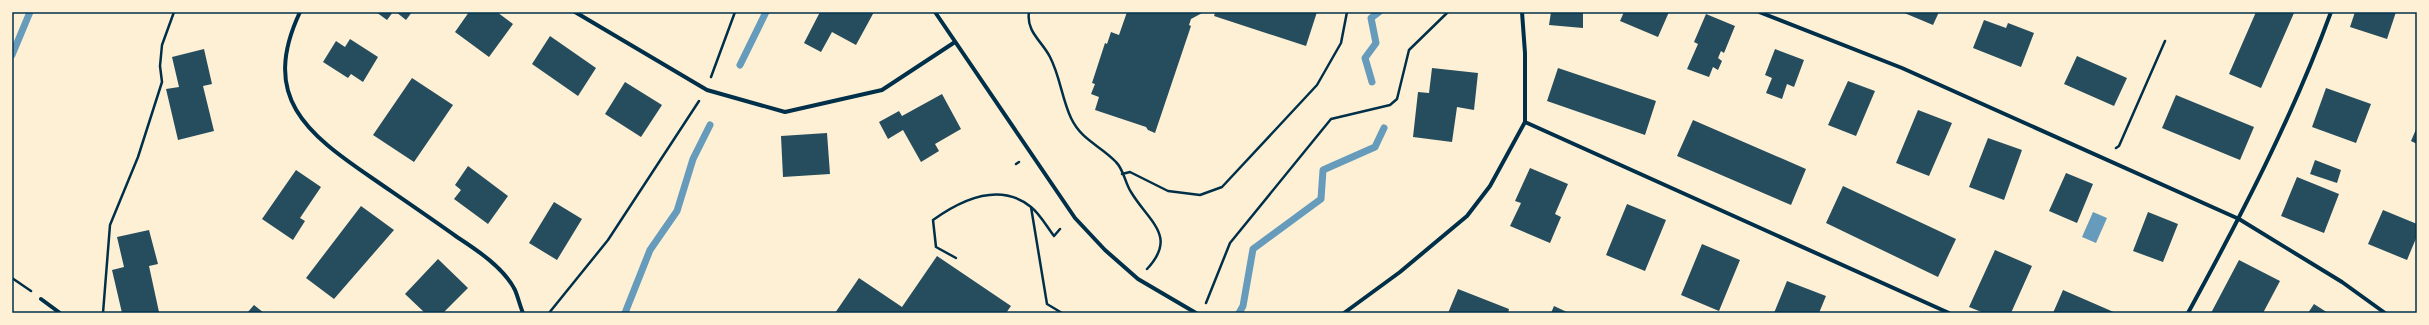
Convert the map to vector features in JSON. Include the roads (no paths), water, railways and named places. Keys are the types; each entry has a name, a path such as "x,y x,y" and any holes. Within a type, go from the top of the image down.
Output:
{"street":[{"path":"300,12 291,32 285,52 284,72 290,98 305,125 336,153 476,250 498,270 514,289 523,313"},
{"path":"575,12 707,90 785,112 882,90 955,42"},
{"path":"935,12 1075,218 1105,250 1138,279 1196,313"},
{"path":"1344,313 1400,272 1467,216 1490,186 1525,122 1525,54 1522,12"},
{"path":"1759,12 1902,68 2239,219 2342,282 2385,313"},
{"path":"2188,313 2239,219 2318,46 2331,12"},
{"path":"1525,122 1949,313"},
{"path":"41,299 60,313"}],"water":[{"path":"2093,212 2107,218 2096,243 2082,237"}],"waterway":[{"path":"12,55 30,12"},
{"path":"740,65 766,12"},
{"path":"1372,82 1365,58 1376,43 1371,18 1379,12"},
{"path":"625,313 650,250 677,211 693,159 710,125"},
{"path":"1239,313 1243,306 1253,249 1321,199 1323,170 1375,147 1384,128"}]}
